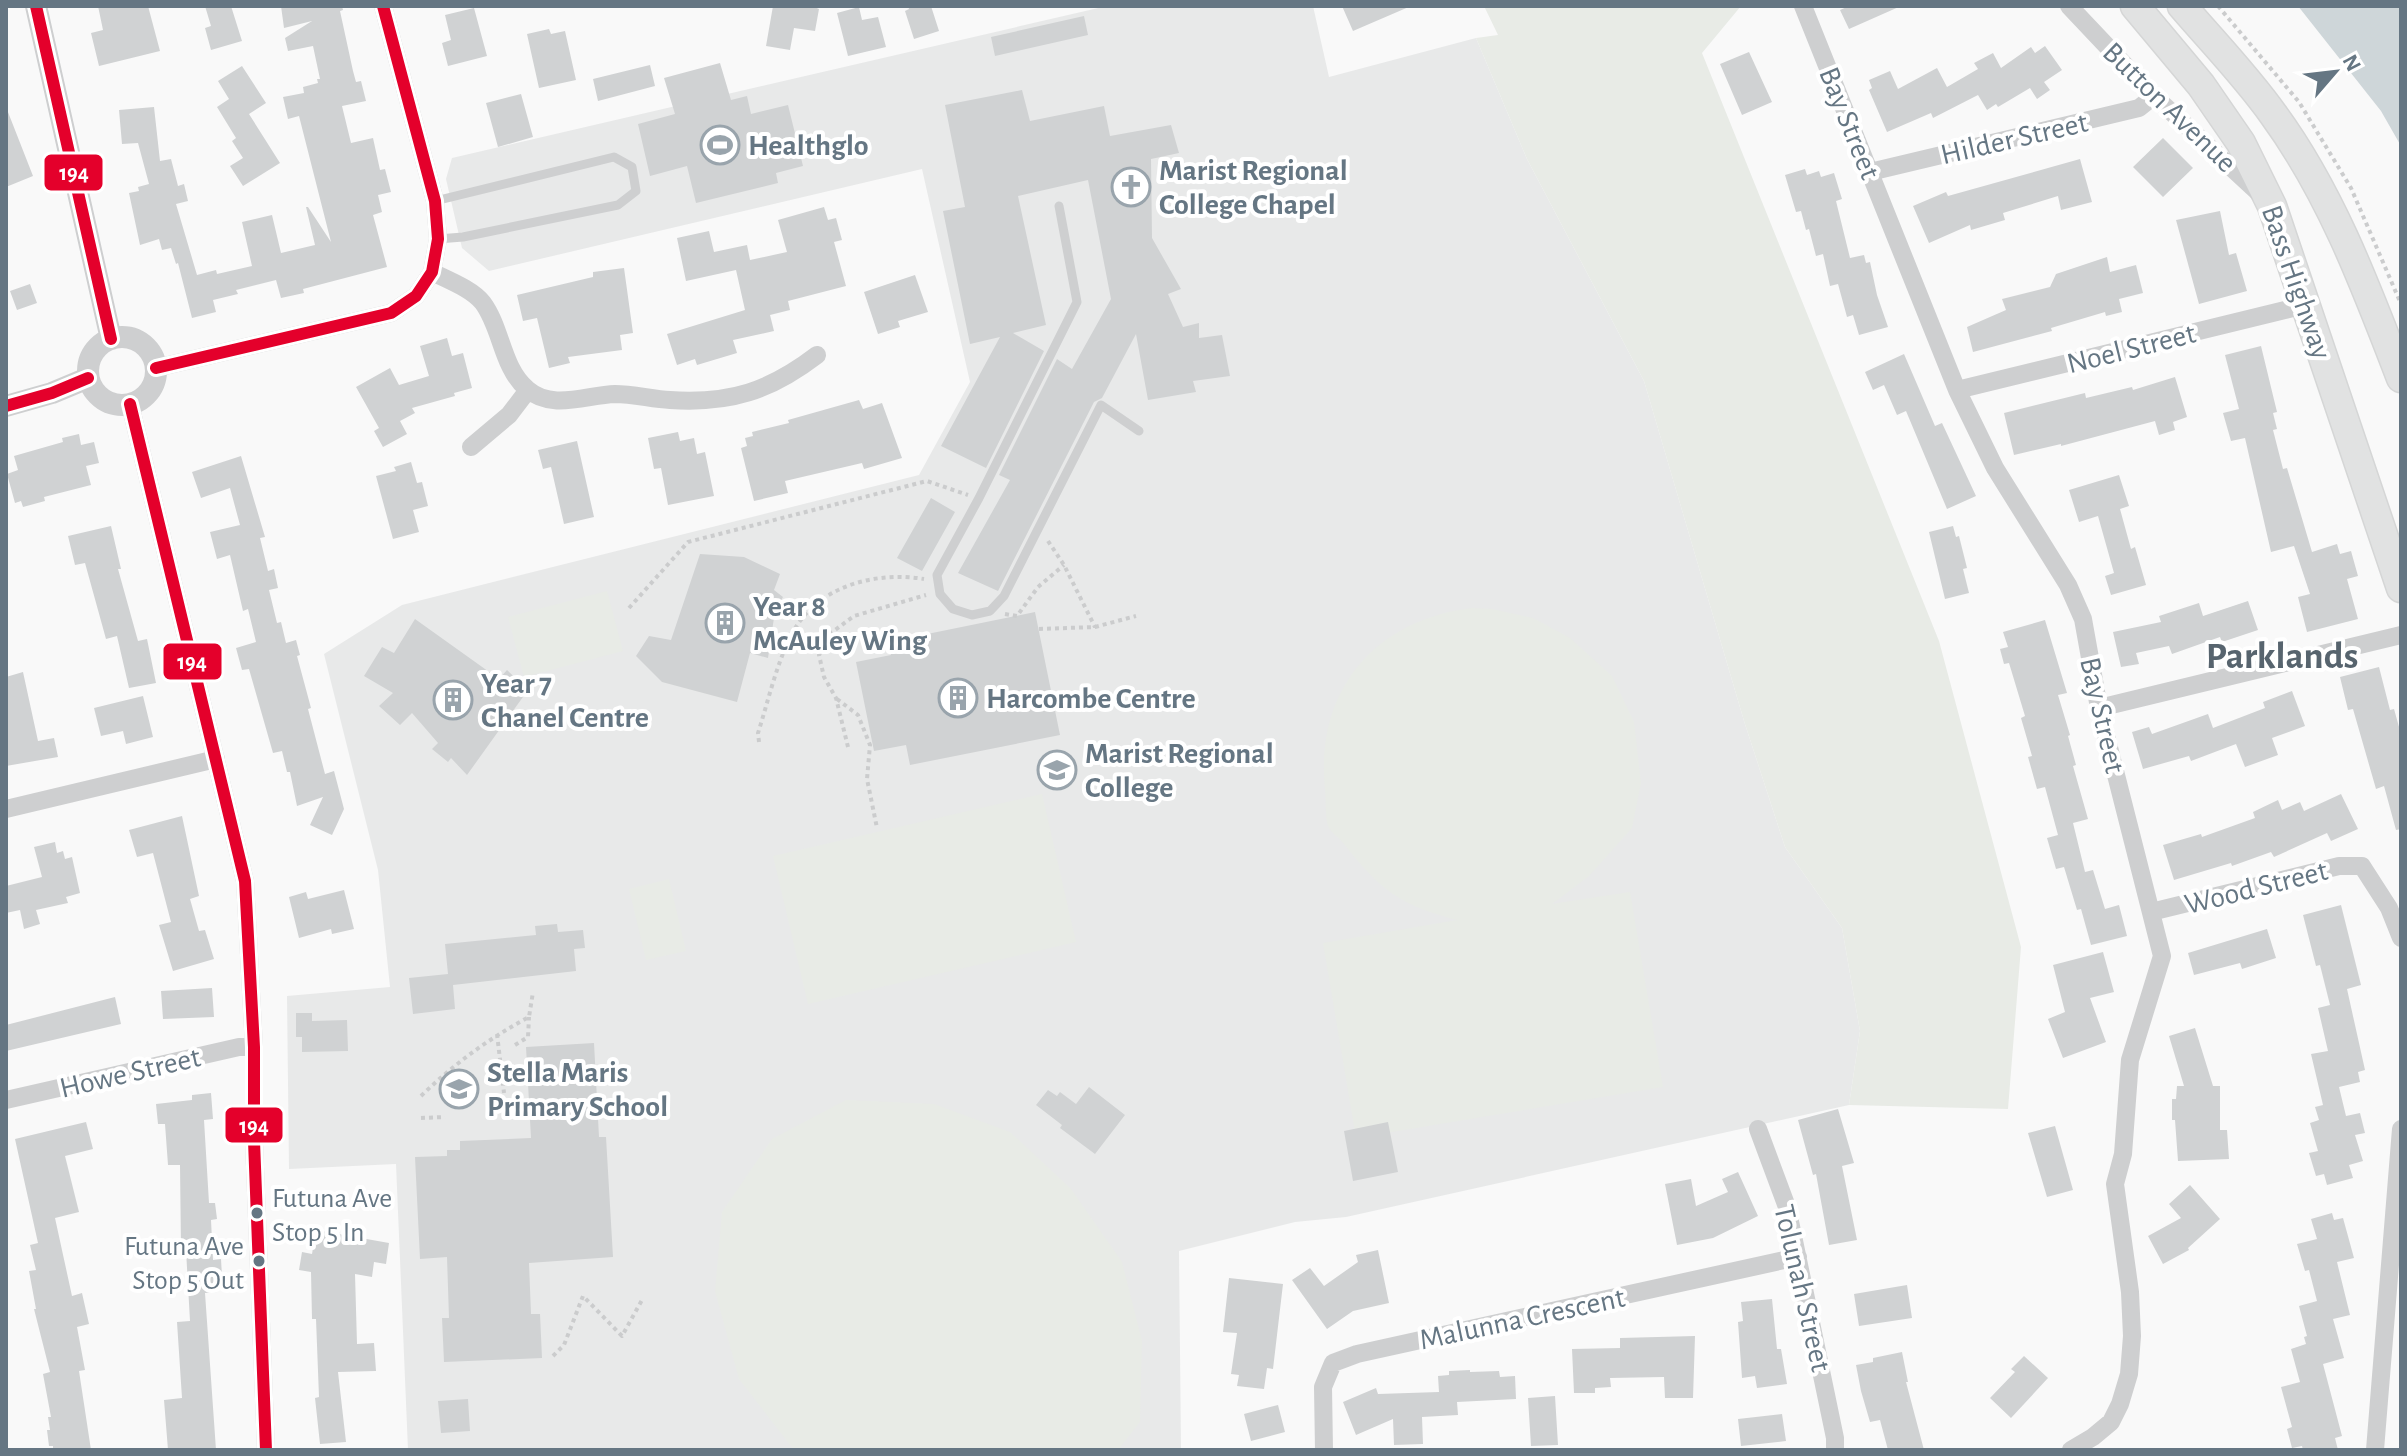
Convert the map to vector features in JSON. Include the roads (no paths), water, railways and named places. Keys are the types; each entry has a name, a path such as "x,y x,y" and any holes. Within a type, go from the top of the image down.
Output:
{"highway":[{"name":"Bass Highway","path":"2135,6 2201,85 2241,143 2272,206 2401,588"},
{"name":"Bass Highway","path":"2182,6 2273,114 2318,186 2367,290 2401,378"}],"street":[{"path":"36,6 111,339"},
{"path":"156,368 391,313 416,296 432,272 438,239 435,201 383,6"},
{"name":"Bay Street","path":"1803,6 1957,390 1995,468 2068,585 2083,619 2099,708 2162,956 2130,1060 2123,1154 2115,1184 2130,1292 2132,1336 2129,1374 2111,1422 2071,1450"},
{"name":"Button Avenue","path":"2069,6 2154,96 2272,206"},
{"name":"Hilder Street","path":"1870,172 2139,108 2154,96"},
{"path":"432,272 482,301 514,374 528,390 552,401 619,394 698,402 769,387 817,355"},
{"name":"Noel Street","path":"1957,390 2305,305"},
{"path":"111,339 131,339 140,343 148,350 156,368 155,378 146,395 130,404 119,405 99,397 88,378 90,358 102,343 111,339"},
{"path":"6,406 52,393 88,378"},
{"path":"471,447 509,415 528,390"},
{"path":"130,404 245,881 254,1047 254,1141 266,1450"},
{"path":"2099,708 2401,635"},
{"path":"6,809 216,759"},
{"name":"Wood Street","path":"2151,912 2339,866 2362,866 2389,908 2401,938"},
{"name":"Howe Street","path":"6,1100 239,1047 254,1047"},
{"name":"Tolunah Street","path":"1758,1129 1787,1207 1835,1450"},
{"path":"2375,1450 2401,1129"},
{"name":"Malunna Crescent","path":"1324,1450 1323,1387 1333,1363 1357,1354 1798,1257"}],"lane":[{"path":"435,201 614,157 632,167 636,191 618,205 463,237 438,239"},
{"path":"1059,206 1077,302 937,575 940,594 953,609 972,615 990,611 1004,596 1101,405 1139,431"}],"place":[{"name":"Healthglo","path":"720,145"},
{"name":"Marist Regional College Chapel","path":"1131,187"},
{"name":"Year 8 McAuley Wing","path":"725,623"},
{"name":"Harcombe Centre","path":"958,698"},
{"name":"Year 7 Chanel Centre","path":"453,700"},
{"name":"Marist Regional College","path":"1057,770"},
{"name":"Stella Maris Primary School","path":"459,1089"},
{"name":"Futuna Ave Stop 5 In","path":"257,1213"},
{"name":"Futuna Ave Stop 5 Out","path":"259,1261"}],"district":[{"name":"Parklands","path":"2282,655"}]}
